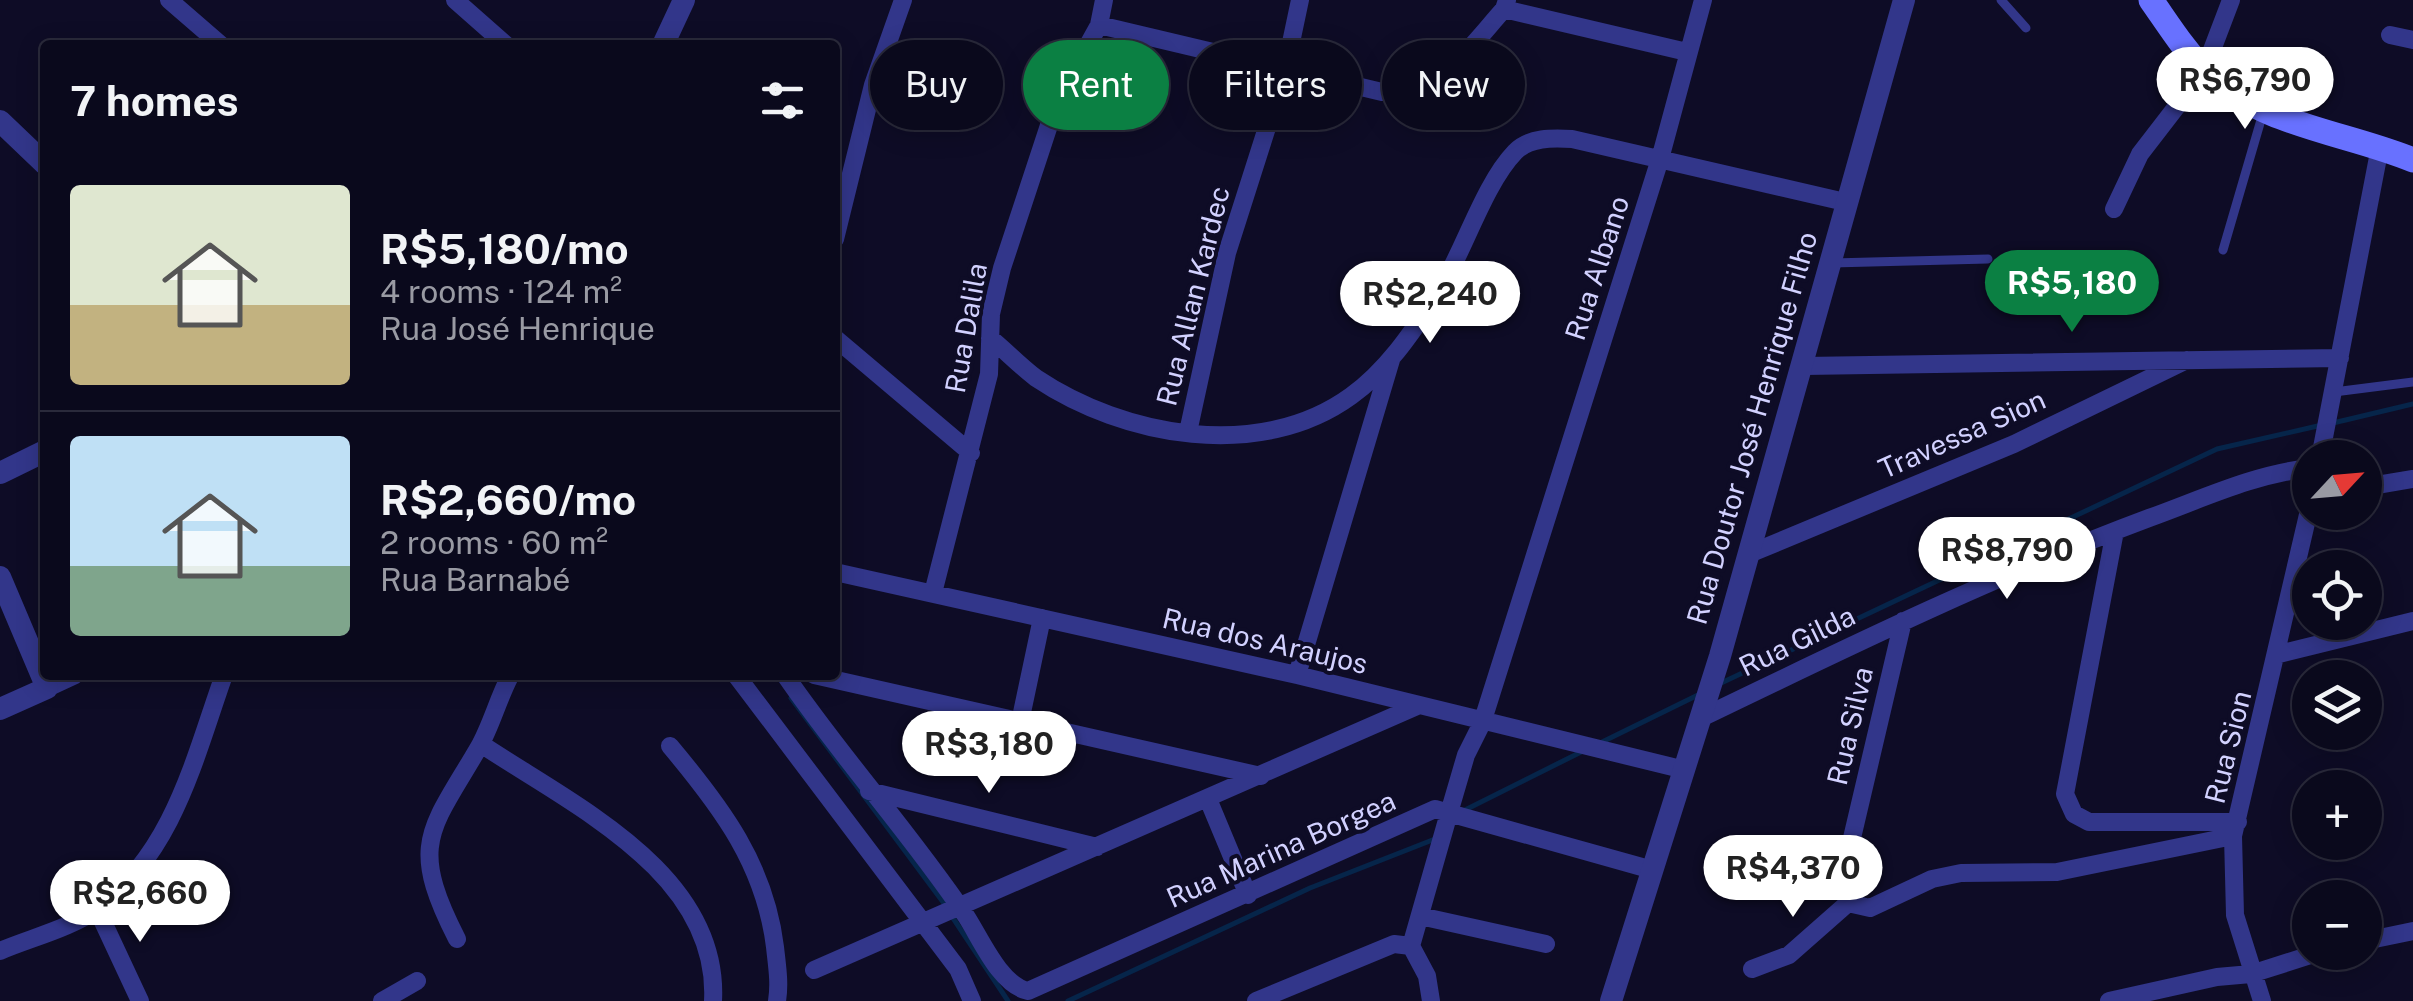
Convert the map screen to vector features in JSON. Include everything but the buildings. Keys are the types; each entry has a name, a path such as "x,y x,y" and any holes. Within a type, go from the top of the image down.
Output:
{"main road":[{"path":"2151,0 2204,71 2263,110 2413,160"}],"street":[{"path":"169,0 215,40"},
{"path":"665,40 684,0"},
{"path":"840,219 874,86 903,0"},
{"name":"Rua Dalila","path":"933,594 989,374 990,338 1002,268 1057,101 1099,25 1104,0"},
{"name":"Rua Allan Kardec","path":"1292,40 1300,0"},
{"name":"Rua Albano","path":"1482,722 1660,159 1703,0"},
{"name":"Rua Doutor José Henrique Filho","path":"1612,1001 1649,869 1707,698 1804,366 1845,202 1904,0"},
{"path":"2114,209 2140,154 2204,71 2230,0"},
{"path":"461,2 501,40"},
{"path":"1362,88 1382,92 1410,90 1442,78 1506,5 1687,52"},
{"path":"1099,25 1189,47"},
{"path":"2390,35 2413,40"},
{"path":"0,121 40,159"},
{"name":"Rua Allan Kardec","path":"1188,432 1227,253 1266,130"},
{"path":"990,338 1036,378 1126,422 1239,435 1311,416 1350,397 1391,360 1437,295 1516,150 1550,138 1572,139 1845,202"},
{"path":"2324,440 2380,148"},
{"path":"840,342 971,453"},
{"path":"1804,366 2194,357 2340,358"},
{"name":"Travessa Sion","path":"1749,554 2014,444 2194,357"},
{"path":"1297,676 1391,360"},
{"path":"0,473 40,453"},
{"name":"Rua Gilda","path":"1707,698 1903,621 2115,530 2272,474 2292,471"},
{"path":"2382,484 2413,479"},
{"path":"2115,530 2064,794 2074,814 2089,822 2236,829"},
{"name":"Rua Sion","path":"2262,1001 2234,916 2236,829 2305,530"},
{"name":"Rua dos Araujos","path":"840,573 1681,768"},
{"path":"0,578 40,670"},
{"path":"1020,722 1042,618"},
{"name":"Rua Silva","path":"1848,903 1844,872 1903,621"},
{"path":"2278,654 2413,621"},
{"path":"45,680 48,688"},
{"path":"0,709 64,680"},
{"path":"0,952 97,909 145,861 169,826 222,680"},
{"path":"457,940 436,898 430,867 432,826 481,744 508,680"},
{"path":"740,680 958,969 972,1001"},
{"path":"789,680 956,905"},
{"path":"836,680 1261,776"},
{"path":"814,970 1416,706"},
{"path":"1436,1000 1412,946 1451,820 1466,755 1482,722"},
{"path":"481,744 652,863 694,916 714,972 713,1001"},
{"path":"670,746 720,808 748,853 771,918 777,1001"},
{"path":"869,791 1098,847"},
{"path":"1208,799 1248,895"},
{"name":"Rua Marina Borgea","path":"956,905 1018,989 1028,991 1435,809 1451,820"},
{"path":"1451,820 1649,869"},
{"path":"1752,969 1789,955 1848,903 1870,908 1932,880 1961,872 2057,872 2236,829"},
{"path":"97,909 140,1001"},
{"path":"1420,916 1546,944"},
{"path":"2382,937 2413,931"},
{"path":"1256,1001 1382,946 1412,946"},
{"path":"2109,1001 2217,977 2251,974 2292,961"},
{"path":"382,1001 417,980"}],"lane":[{"path":"2001,0 2026,28"},
{"path":"2223,250 2263,110"},
{"path":"1832,263 1988,259"},
{"path":"2334,392 2413,382"}],"waterway":[{"path":"2333,423 2413,404"},
{"path":"1719,684 2217,449 2322,425"},
{"path":"1598,744 1700,694"},
{"path":"791,698 946,906"},
{"path":"1459,813 1583,751"},
{"path":"1068,1001 1310,888 1435,839"},
{"path":"951,915 1008,1001"}]}
